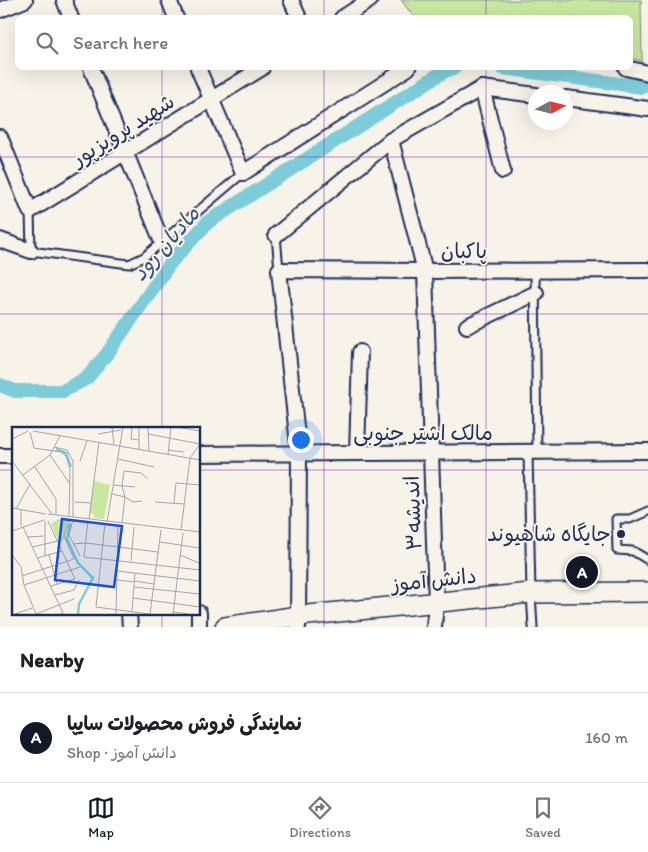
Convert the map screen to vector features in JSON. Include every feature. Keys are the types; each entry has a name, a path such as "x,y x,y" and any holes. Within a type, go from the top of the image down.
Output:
{"main road":[{"name":"دانش آموز","path":"225,627 298,621 531,592 648,592"}],"street":[{"path":"0,10 25,0"},
{"path":"64,0 70,15"},
{"path":"169,0 175,15"},
{"path":"291,0 297,15"},
{"path":"347,15 370,0"},
{"path":"92,70 162,242"},
{"path":"199,70 243,174 405,70"},
{"name":"شهید پرویزپور","path":"30,211 259,70"},
{"path":"633,70 648,73"},
{"path":"482,88 502,171"},
{"path":"276,235 391,140 482,88 528,94"},
{"path":"573,99 648,109"},
{"path":"0,137 30,211"},
{"name":"اندیشه۳","path":"391,140 425,271 436,603 434,627"},
{"path":"0,240 31,251"},
{"path":"279,270 299,454 298,621"},
{"name":"پاکبان","path":"279,270 648,270"},
{"path":"467,326 536,293"},
{"path":"357,453 360,352"},
{"name":"مالک اشتر جنوبی","path":"200,454 648,451"},
{"path":"129,614 130,627"},
{"path":"199,614 199,627"}],"lane":[{"path":"30,211 31,251 129,264 144,257 243,174"},
{"path":"276,235 279,270"},
{"path":"533,627 531,592 535,271"},
{"path":"648,511 630,519 616,519 617,550 633,551 648,560"}],"green space":[{"path":"401,0 641,0 642,61 633,59 633,15 412,15"}],"waterway":[{"name":"مادیان رود","path":"0,385 15,391 63,391 87,378 107,354 171,262 208,222 448,70"},
{"name":"مادیان رود","path":"517,70 642,87"}],"place":[{"name":"جایگاه شاهیوند","path":"621,534"},
{"name":"نمایندگی فروش محصولات سایپا","path":"582,572"}]}
